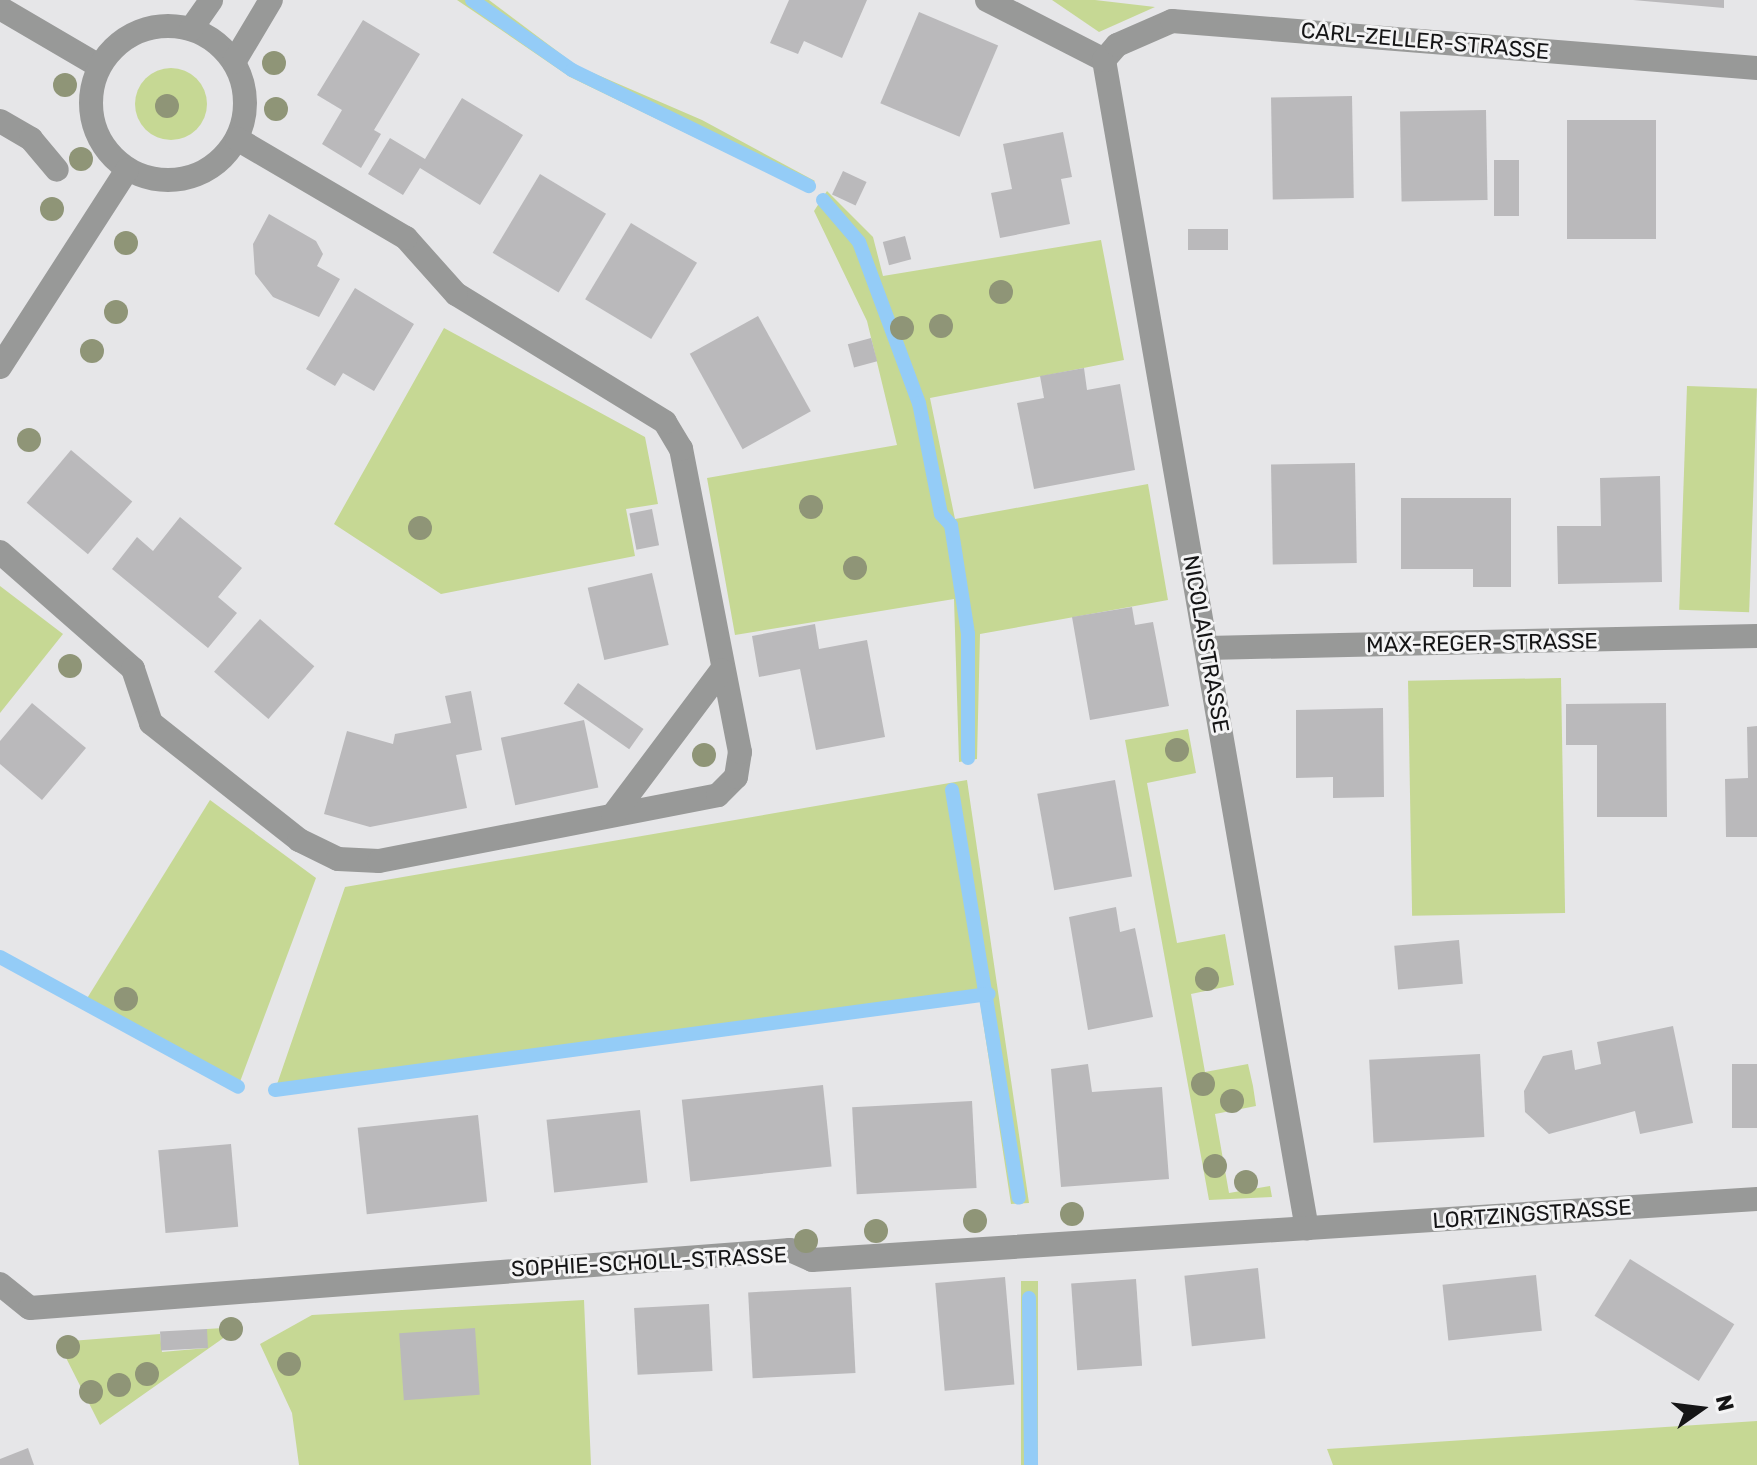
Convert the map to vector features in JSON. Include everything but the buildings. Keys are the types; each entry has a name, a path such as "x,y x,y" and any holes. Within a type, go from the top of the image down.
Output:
{"street":[{"path":"191,29 211,0"},
{"path":"234,62 271,0"},
{"path":"987,0 1104,60"},
{"path":"0,8 99,66"},
{"name":"CARL-ZELLER-STRASSE","path":"1104,60 1117,45 1172,21 1757,68"},
{"path":"160,26 191,29 234,62 246,108 237,139 216,163 189,178 147,179 127,170 93,124 99,66 129,36 160,26"},
{"name":"NICOLAISTRASSE","path":"1104,60 1307,1229"},
{"path":"0,121 31,139 57,170"},
{"path":"0,552 133,669 151,723 299,840 338,859 379,861 718,795 736,777 740,752 681,449 665,422 456,294 406,238 237,139"},
{"path":"0,367 127,170"},
{"name":"MAX-REGER-STRASSE","path":"1207,648 1757,636"},
{"path":"613,815 722,670"},
{"name":"LORTZINGSTRASSE","path":"1307,1229 1757,1199"},
{"name":"SOPHIE-SCHOLL-STRASSE","path":"0,1284 30,1308 790,1250 812,1260 1307,1229"}],"green space":[{"path":"457,0 489,0 577,66 702,120 815,181 804,190 570,77"},
{"path":"1052,0 1095,0 1155,7 1099,32"},
{"path":"171,68 191,74 201,84 207,104 201,124 191,134 171,140 151,134 141,124 135,104 141,84 151,74"},
{"path":"827,191 873,237 883,276 1101,240 1124,360 930,398 955,519 1148,484 1168,600 980,634 977,759 959,762 954,599 735,635 707,478 897,445 867,321 814,211"},
{"path":"444,328 645,437 658,504 626,509 635,556 441,594 334,524"},
{"path":"1687,386 1757,388 1749,612 1679,610"},
{"path":"0,586 63,634 0,713"},
{"path":"1561,678 1565,913 1412,916 1408,681"},
{"path":"1188,729 1196,773 1147,783 1177,943 1225,934 1234,985 1191,994 1205,1072 1248,1064 1253,1086 1256,1106 1215,1114 1229,1193 1270,1186 1272,1197 1209,1200 1125,740"},
{"path":"967,780 1029,1203 1011,1204 979,995 275,1090 345,887"},
{"path":"210,800 316,878 238,1087 86,1000"},
{"path":"1021,1281 1038,1281 1038,1465 1021,1465"},
{"path":"584,1300 591,1465 299,1465 292,1413 260,1344 312,1315"},
{"path":"239,1327 100,1425 58,1342 160,1334 162,1352 207,1348 207,1329"},
{"path":"1757,1421 1757,1465 1333,1465 1327,1449"}],"waterway":[{"path":"472,0 572,70 809,186"},
{"path":"823,200 859,242 919,403 941,514 951,525 968,634 968,758"},
{"path":"952,790 1019,1198"},
{"path":"0,957 238,1087"},
{"path":"275,1090 989,994"},
{"path":"1029,1298 1031,1465"}]}
